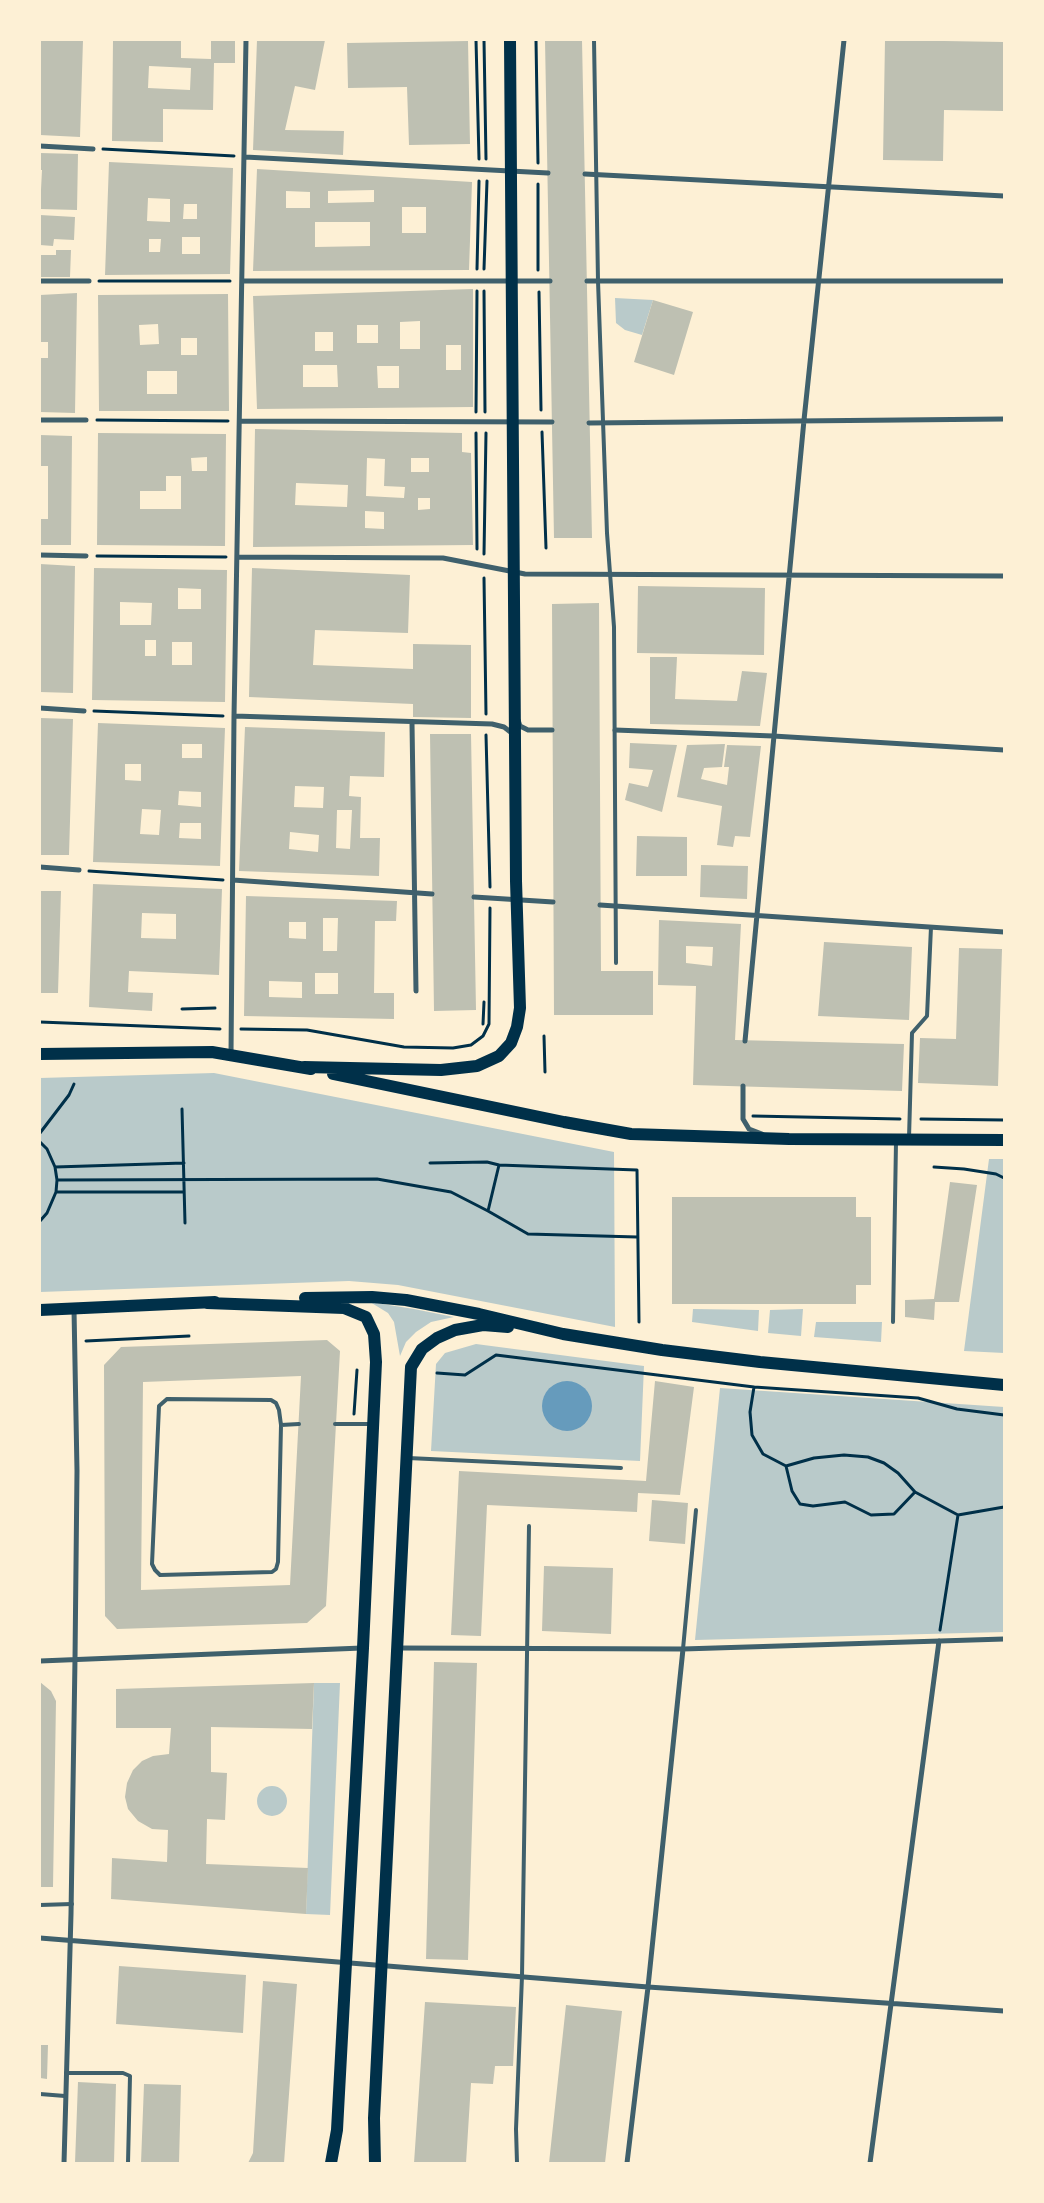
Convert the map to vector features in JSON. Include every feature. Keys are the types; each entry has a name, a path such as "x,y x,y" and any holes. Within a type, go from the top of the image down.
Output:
{"main road":[{"path":"304,1067 460,1069 487,1063 499,1056 511,1043 517,1028 519,1014 510,40"},
{"path":"40,1054 166,1052 231,1054 304,1067 615,1132 656,1136 1004,1140"},
{"path":"40,1310 372,1296 447,1307 563,1334"},
{"path":"207,1303 333,1307 353,1310 366,1316 372,1326 376,1346 363,1648 337,2130 331,2163"},
{"path":"376,2163 374,2118 410,1372 414,1360 422,1349 437,1338 466,1327 501,1326 750,1361 1004,1385"}],"street":[{"path":"231,1054 234,716 246,40"},
{"path":"744,1041 804,420 844,40"},
{"path":"40,146 94,149"},
{"path":"245,157 548,173"},
{"path":"585,174 1004,196"},
{"path":"587,281 1004,280"},
{"path":"242,281 550,281"},
{"path":"40,282 89,282"},
{"path":"589,423 1004,419"},
{"path":"40,420 86,420"},
{"path":"240,421 552,422"},
{"path":"40,555 86,556"},
{"path":"237,557 443,558 515,573 1004,576"},
{"path":"40,708 84,711"},
{"path":"516,713 518,723 524,728 552,730"},
{"path":"234,716 486,724 504,727 510,731 516,740"},
{"path":"412,723 416,991"},
{"path":"615,730 773,736 1004,750"},
{"path":"40,867 79,870"},
{"path":"233,880 432,894"},
{"path":"474,897 553,902"},
{"path":"600,905 1004,932"},
{"path":"743,1086 743,1116 746,1125 754,1131 789,1139"},
{"path":"64,2163 72,1904 75,1660 74,1308"},
{"path":"396,1648 684,1649 1004,1639"},
{"path":"870,2163 939,1641"},
{"path":"40,1661 363,1648"},
{"path":"627,2163 684,1649"},
{"path":"40,1938 648,1987 1004,2011"}],"lane":[{"path":"594,40 598,281 610,574 614,627 616,963"},
{"path":"893,1322 902,1140 912,1033 916,1027 923,1024 927,1016 931,928"},
{"path":"167,1399 270,1400 276,1403 281,1425 278,1562 276,1569 272,1572 160,1575 152,1564 152,1554 159,1406 162,1401 167,1399"},
{"path":"281,1425 299,1424"},
{"path":"335,1424 373,1424"},
{"path":"406,1458 621,1468"},
{"path":"684,1649 696,1510"},
{"path":"517,2163 516,2129 522,1976 529,1526"},
{"path":"40,1905 72,1904"},
{"path":"66,2074 123,2073 130,2076 128,2163"},
{"path":"40,2094 65,2096"}],"path":[{"path":"484,40 486,162"},
{"path":"94,149 236,156"},
{"path":"40,1022 306,1030 404,1047 453,1048 471,1045 483,1036 489,1024 490,898 484,566 486,422 484,281 487,179"},
{"path":"89,282 242,281"},
{"path":"86,420 240,421"},
{"path":"86,556 237,557"},
{"path":"84,711 234,716"},
{"path":"79,870 233,880"},
{"path":"483,1024 484,1002"},
{"path":"182,1009 215,1008"},
{"path":"544,1036 545,1072"},
{"path":"40,1133 69,1095 74,1084"},
{"path":"182,1110 185,1223"},
{"path":"743,1116 894,1119"},
{"path":"920,1119 1004,1120"},
{"path":"40,1142 47,1149 55,1167 57,1180 56,1192 47,1213 40,1221"},
{"path":"430,1162 487,1162 636,1170 639,1322"},
{"path":"55,1167 184,1163"},
{"path":"488,1211 499,1164"},
{"path":"934,1166 964,1168 996,1174 1004,1178"},
{"path":"57,1180 185,1178 377,1179 451,1192 528,1234 637,1237"},
{"path":"56,1192 184,1192"},
{"path":"75,1342 189,1336"},
{"path":"437,1373 465,1375 496,1355 754,1387 918,1398 957,1409 1004,1414"},
{"path":"355,1406 357,1370"},
{"path":"754,1387 750,1412 752,1435 763,1454 786,1466 814,1458 868,1457 898,1473 915,1492 958,1515 1004,1507"},
{"path":"786,1466 792,1491 800,1504 813,1506 845,1502 872,1515 894,1514 915,1492"},
{"path":"939,1641 958,1515"}],"shaded area":[{"path":"615,298 653,300 642,335 625,330 616,323"},
{"path":"214,1073 614,1152 615,1327 398,1285 349,1281 40,1292 40,1078"},
{"path":"989,1159 1004,1159 1004,1353 964,1351"},
{"path":"370,1302 454,1317 431,1322 416,1332 406,1342 400,1356 394,1322 388,1313"},
{"path":"693,1309 759,1310 758,1331 692,1322"},
{"path":"803,1309 801,1336 768,1333 770,1310"},
{"path":"816,1322 882,1322 881,1342 814,1337"},
{"path":"476,1344 644,1366 640,1461 431,1451 436,1364 445,1353"},
{"path":"720,1388 1004,1407 1004,1632 695,1640"},
{"path":"314,1683 340,1683 330,1915 306,1914"},
{"path":"272,1786 283,1790 287,1801 283,1812 272,1816 261,1812 257,1801 261,1790"}],"water":[{"path":"567,1381 576,1383 587,1392 592,1406 590,1415 581,1426 567,1431 558,1429 547,1420 542,1406 544,1397 553,1386"}],"building":[{"path":"40,40 83,40 80,137 40,135"},
{"path":"113,40 181,40 181,58 211,59 211,40 235,40 235,63 214,63 213,110 163,109 163,142 112,141","holes":["149,66 191,68 190,90 148,88"]},
{"path":"257,40 325,40 315,90 295,86 285,130 344,131 343,155 253,150"},
{"path":"545,40 582,40 592,538 554,538"},
{"path":"885,40 1004,42 1004,111 944,110 943,161 883,160"},
{"path":"468,41 470,144 409,145 407,87 348,88 347,43"},
{"path":"40,153 78,154 77,210 40,209 42,170 40,170"},
{"path":"109,162 233,168 230,274 105,275","holes":["148,198 170,199 170,222 147,221","184,204 197,204 197,219 183,219","182,237 200,237 200,254 182,254","149,239 161,239 160,252 149,252"]},
{"path":"257,169 472,182 469,270 253,271","holes":["374,190 374,202 328,203 328,191","286,191 310,192 310,208 286,208","402,207 426,207 426,233 402,233","315,222 370,222 370,246 315,247"]},
{"path":"40,215 75,217 74,240 54,239 53,246 40,245"},
{"path":"56,250 71,250 70,277 40,277 40,255 56,255"},
{"path":"473,289 473,407 257,409 253,296","holes":["420,321 420,349 400,349 400,322","357,325 378,325 378,343 357,343","315,332 333,332 333,351 315,351","446,345 461,345 461,370 446,370","303,365 337,365 338,387 303,387","377,366 399,366 399,388 378,388"]},
{"path":"77,293 75,413 40,412 40,358 48,358 48,342 40,342 40,295"},
{"path":"228,294 229,411 99,411 98,295","holes":["158,324 159,344 140,345 139,325","181,338 197,338 197,355 181,355","147,371 177,371 177,394 147,394"]},
{"path":"653,300 693,312 674,375 634,362"},
{"path":"255,429 462,433 462,452 471,453 473,545 253,547","holes":["367,458 385,459 384,486 405,487 404,498 366,496","411,458 429,458 429,472 411,472","296,483 348,485 347,507 295,505","418,498 430,498 430,509 418,510","365,511 384,512 384,529 365,528"]},
{"path":"98,433 226,434 225,546 97,545","holes":["207,457 207,471 192,471 191,458","166,476 181,476 181,509 140,509 140,491 166,491"]},
{"path":"40,435 72,436 71,545 40,545 40,519 48,519 48,466 40,466"},
{"path":"40,564 75,566 73,693 40,692"},
{"path":"94,568 227,570 225,702 92,700","holes":["178,588 201,589 201,609 178,609","120,602 152,603 151,625 120,625","145,640 156,640 156,656 145,656","172,642 192,642 192,665 172,665"]},
{"path":"252,568 410,575 408,633 315,630 313,665 413,669 413,644 471,645 471,718 413,717 413,704 249,697"},
{"path":"638,586 765,588 764,655 637,653"},
{"path":"599,603 601,971 653,971 653,1015 554,1015 552,604"},
{"path":"650,657 677,657 675,699 737,701 742,671 767,673 760,726 650,724"},
{"path":"40,718 73,719 69,855 40,855"},
{"path":"98,723 225,728 220,866 93,862","holes":["182,744 202,744 202,758 182,758","125,764 141,764 141,781 125,780","179,791 201,792 201,807 178,805","142,809 161,810 159,835 140,834","180,823 201,823 201,839 179,838"]},
{"path":"245,727 385,732 384,777 350,776 349,796 361,797 360,838 380,838 379,876 239,871","holes":["295,786 324,787 323,808 294,807","337,810 352,810 350,849 336,848","290,832 319,835 318,852 289,849"]},
{"path":"430,734 471,734 476,1010 434,1011"},
{"path":"630,743 677,745 662,812 625,800 629,783 648,787 653,770 629,768"},
{"path":"725,744 722,767 704,768 701,779 727,785 729,767 724,767 727,745 761,746 750,837 735,836 733,847 717,845 722,806 677,797 687,745"},
{"path":"637,836 687,837 687,876 636,876"},
{"path":"701,865 748,866 747,899 700,897"},
{"path":"93,884 222,889 219,975 129,971 128,992 153,993 152,1011 89,1007","holes":["142,913 176,914 176,939 141,938"]},
{"path":"40,891 61,891 58,993 40,993"},
{"path":"246,896 397,901 396,921 375,921 374,993 394,993 394,1019 244,1016","holes":["323,918 338,918 337,951 323,951","289,922 306,922 306,939 289,938","315,973 338,973 338,994 315,994","269,981 302,982 302,998 269,997"]},
{"path":"659,920 741,924 735,1040 904,1044 902,1091 693,1085 696,986 658,985","holes":["686,946 713,947 712,966 686,963"]},
{"path":"824,942 912,947 909,1020 818,1016"},
{"path":"959,948 1002,949 998,1086 918,1083 920,1038 956,1039"},
{"path":"950,1182 977,1185 959,1302 935,1302 934,1320 905,1317 905,1300 934,1299"},
{"path":"672,1197 856,1197 856,1217 871,1217 871,1285 856,1285 856,1304 672,1304"},
{"path":"327,1340 340,1351 326,1606 307,1623 117,1629 105,1616 104,1365 121,1347","holes":["301,1376 290,1585 141,1590 143,1382"]},
{"path":"655,1381 694,1387 680,1495 638,1493 637,1512 487,1505 481,1636 451,1635 459,1471 646,1481"},
{"path":"652,1500 688,1503 685,1544 649,1541"},
{"path":"544,1566 613,1568 611,1634 542,1631"},
{"path":"434,1662 477,1663 468,1960 426,1959"},
{"path":"40,1682 51,1691 56,1701 53,1887 40,1887"},
{"path":"314,1683 312,1729 211,1727 211,1772 227,1773 225,1820 207,1819 206,1864 308,1868 306,1914 111,1899 112,1858 167,1862 168,1830 152,1829 138,1821 128,1809 125,1797 127,1783 133,1770 142,1761 153,1756 169,1754 171,1728 116,1728 116,1689"},
{"path":"119,1966 246,1975 243,2033 116,2024"},
{"path":"263,1981 297,1984 284,2163 248,2163 253,2153"},
{"path":"425,2002 516,2007 513,2066 495,2066 493,2084 471,2083 466,2163 414,2163"},
{"path":"566,2005 622,2011 605,2163 549,2163"},
{"path":"40,2045 48,2045 47,2079 40,2078"},
{"path":"78,2082 116,2084 114,2163 75,2163"},
{"path":"144,2084 181,2085 179,2163 141,2163"}]}
